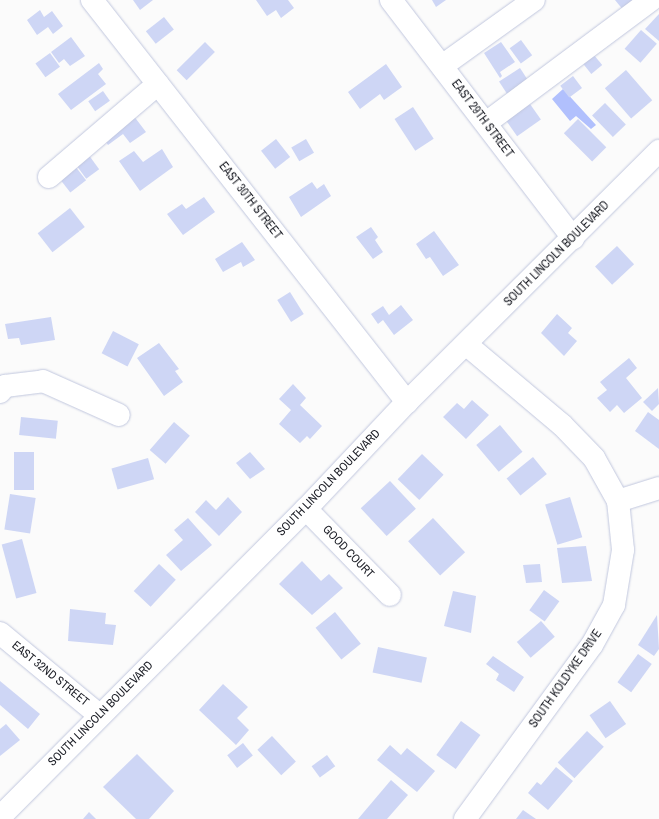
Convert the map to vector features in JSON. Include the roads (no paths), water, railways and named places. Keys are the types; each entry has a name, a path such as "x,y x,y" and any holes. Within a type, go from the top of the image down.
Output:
{"street":[{"name":"EAST 30TH STREET","path":"92,0 407,402"},
{"name":"EAST 29TH STREET","path":"390,0 573,238"},
{"path":"442,66 534,0"},
{"path":"486,123 651,0"},
{"path":"49,177 158,84"},
{"name":"SOUTH LINCOLN BOULEVARD","path":"0,816 306,508 407,402 467,344 659,151"},
{"name":"SOUTH KOLDYKE DRIVE","path":"465,819 592,645 614,605 623,550 618,501 594,458 567,431 467,344"},
{"path":"0,392 5,386 43,381 119,414"},
{"path":"618,501 659,488"},
{"name":"GOOD COURT","path":"306,508 390,595"},
{"name":"EAST 32ND STREET","path":"0,633 99,715"}],"water":[{"path":"563,89 596,125 591,129 576,116 570,121 552,99"}]}
